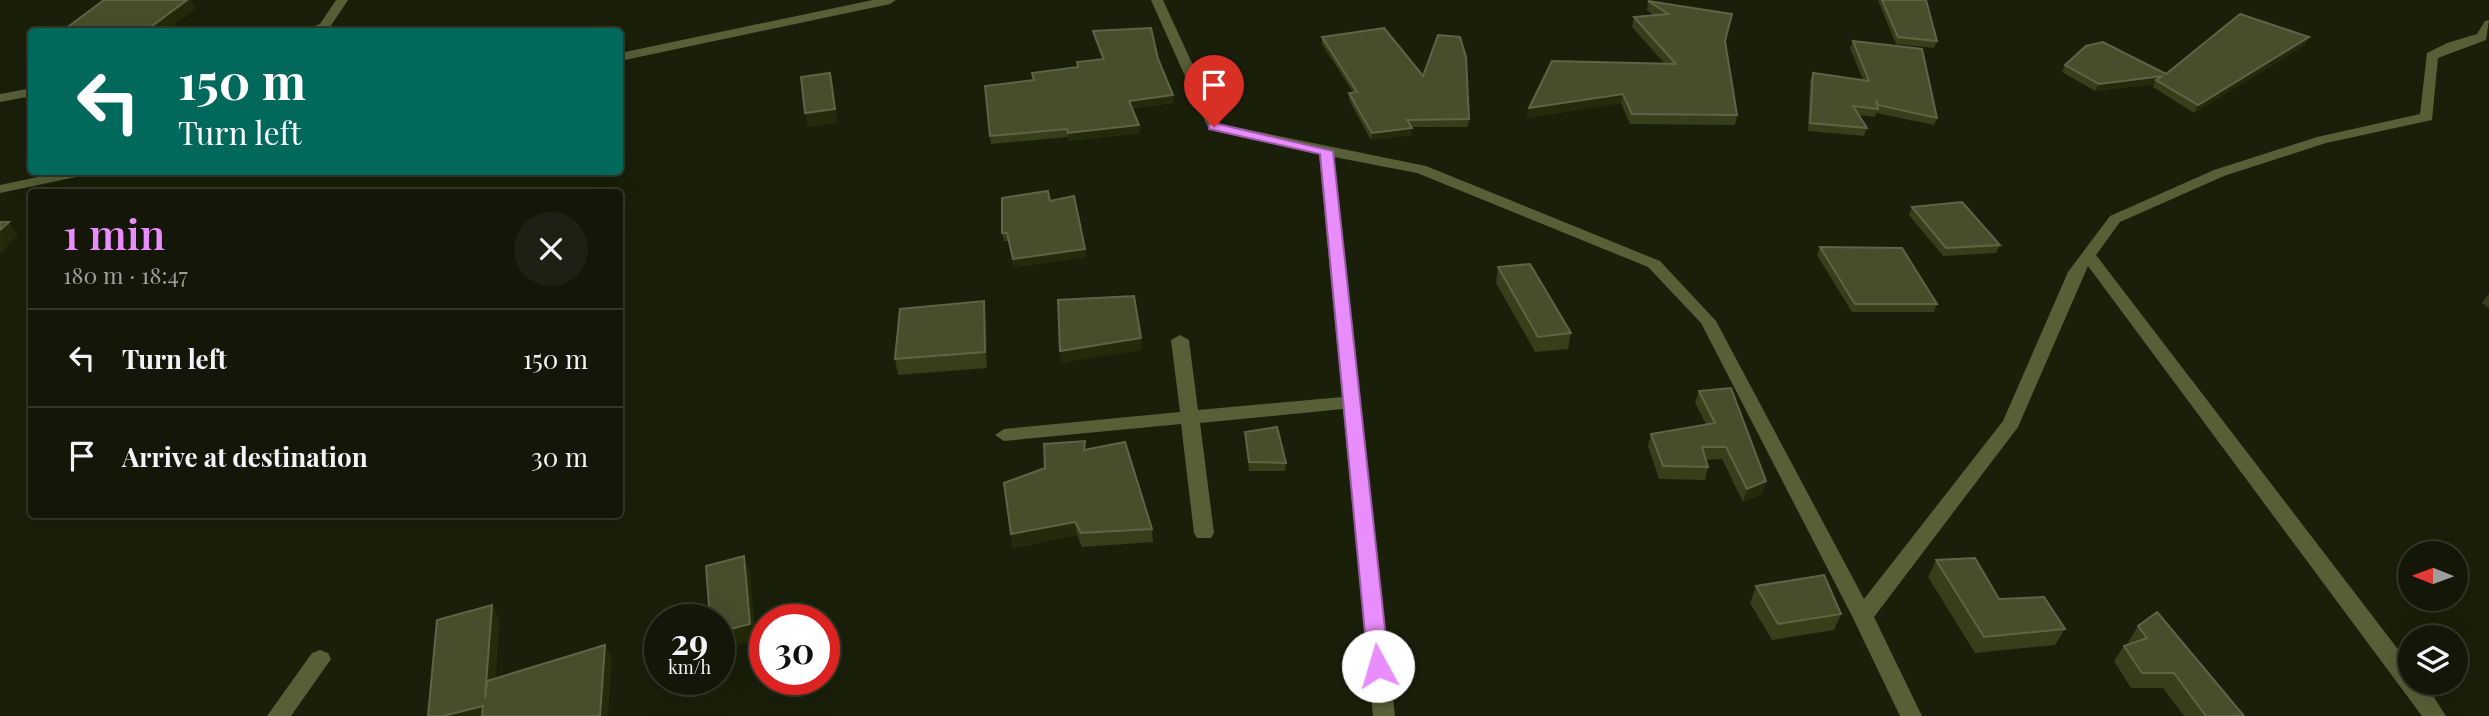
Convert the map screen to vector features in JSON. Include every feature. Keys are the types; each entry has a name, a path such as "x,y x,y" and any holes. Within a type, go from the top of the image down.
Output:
{"street":[{"path":"320,28 324,27 342,0"},
{"path":"623,56 890,0"},
{"path":"1157,0 1214,127 1421,169 1654,264 1708,321 1863,616 1911,716"},
{"path":"1863,616 2011,423 2076,272 2115,219 2219,173 2322,140 2427,117 2432,56 2452,46 2482,37 2489,24"},
{"path":"0,99 28,93"},
{"path":"1326,151 1384,716"},
{"path":"0,189 67,175"},
{"path":"2088,255 2398,666"},
{"path":"1180,340 1204,533"},
{"path":"1004,435 1352,402"},
{"path":"278,716 320,659"},
{"path":"2420,695 2435,716"}],"building":[{"path":"104,0 187,0 149,28 66,28"},
{"path":"1882,0 1926,0 1937,41 1898,37"},
{"path":"1648,1 1732,14 1725,41 1737,115 1632,114 1623,94 1529,108 1552,61 1676,64 1634,17 1668,14"},
{"path":"2240,14 2309,37 2198,105 2156,80 2163,76 2099,84 2065,65 2086,46 2103,42 2166,74"},
{"path":"1151,28 1158,59 1173,95 1129,101 1139,125 1068,133 1067,129 990,136 985,86 1034,80 1032,73 1078,67 1077,62 1104,59 1093,31"},
{"path":"1384,28 1423,76 1438,35 1460,37 1466,57 1469,119 1407,120 1412,128 1372,133 1349,93 1357,92 1322,37"},
{"path":"1853,41 1922,49 1937,118 1878,105 1876,100 1878,109 1853,106 1867,128 1810,123 1813,73 1869,81"},
{"path":"830,73 835,109 805,113 801,77"},
{"path":"1048,191 1050,201 1074,196 1085,249 1013,259 1007,233 1002,233 1002,198"},
{"path":"1962,202 2000,245 1946,248 1912,207"},
{"path":"0,222 9,222 0,230"},
{"path":"1820,247 1902,248 1937,304 1855,304"},
{"path":"1530,264 1571,333 1538,337 1498,267"},
{"path":"1134,296 1141,338 1060,351 1058,300"},
{"path":"984,301 985,352 895,359 900,309"},
{"path":"1731,388 1766,481 1747,489 1726,447 1702,447 1708,467 1663,466 1651,434 1715,423 1699,391"},
{"path":"1277,427 1286,463 1249,462 1245,432"},
{"path":"1085,441 1084,450 1125,442 1152,529 1081,533 1075,522 1011,534 1004,483 1045,468 1044,444"},
{"path":"744,556 749,624 735,628 735,604 709,604 706,566"},
{"path":"1975,558 1999,599 2044,597 2065,629 1984,637 1936,560"},
{"path":"1824,575 1841,614 1778,624 1756,586"},
{"path":"492,605 485,698 487,681 605,645 600,716 482,716 483,706 443,716 428,716 437,620"},
{"path":"2157,612 2244,716 2206,716 2174,673 2142,673 2124,646 2147,638 2138,626"}],"route":[{"path":"1214,127 1326,151 1378,666"}]}
